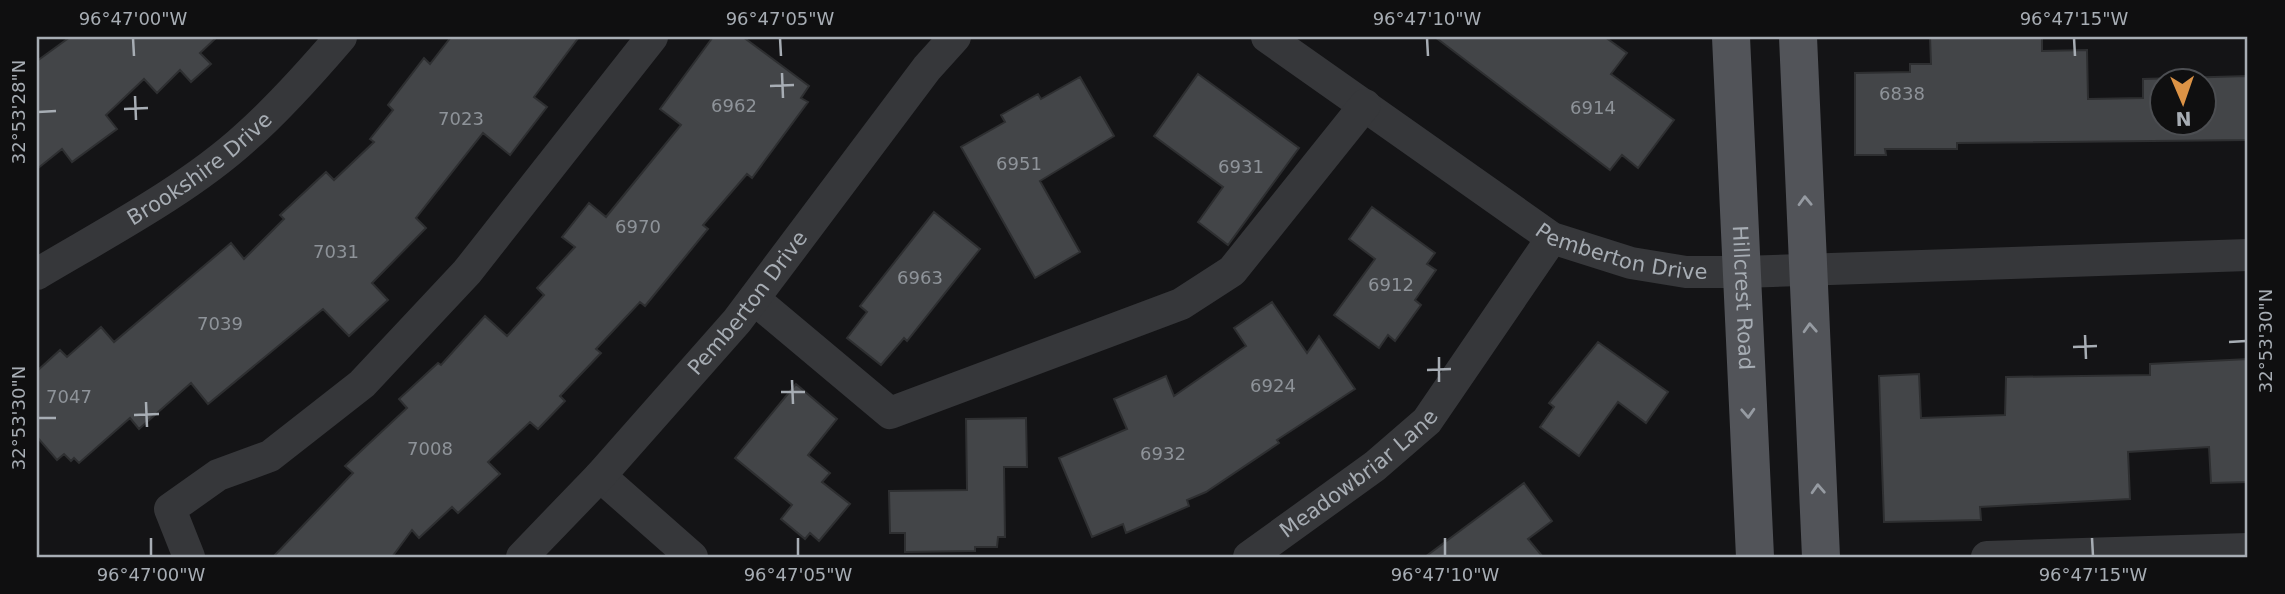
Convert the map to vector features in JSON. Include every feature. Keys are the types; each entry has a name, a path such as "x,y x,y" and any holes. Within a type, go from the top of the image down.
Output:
{"main road":[{"name":"Hillcrest Road","path":"1731,37 1755,557"},
{"path":"1798,37 1821,557"}],"street":[{"name":"Brookshire Drive","path":"37,274 156,202 245,139 341,37"},
{"path":"189,557 170,509 218,475 270,456 362,384 467,272 652,37"},
{"name":"Pemberton Drive","path":"522,557 600,476 754,299 927,68 955,37"},
{"name":"Pemberton Drive","path":"1267,37 1552,237 1631,263 1686,272 1742,272 2248,255"},
{"path":"754,299 890,412 1181,304 1232,271 1365,106"},
{"name":"Meadowbriar Lane","path":"1249,557 1375,466 1427,421 1552,237"},
{"path":"600,476 692,557"},
{"path":"1987,557 2248,550"}],"building":[{"path":"70,37 217,37 200,53 211,64 191,82 180,70 157,93 144,79 106,115 117,129 72,162 62,149 37,169 37,61"},
{"path":"451,37 579,37 534,97 547,107 510,155 483,133 416,218 426,228 372,283 388,300 349,336 323,309 208,404 191,383 139,429 130,418 79,463 74,458 71,461 64,454 57,460 37,437 37,371 60,350 67,357 101,327 114,342 231,243 244,259 284,219 280,215 326,172 334,180 374,142 370,139 393,110 388,105 424,58 430,64"},
{"path":"713,37 743,37 809,86 801,98 808,102 752,178 747,174 703,225 708,229 645,306 640,302 596,349 601,353 560,396 565,401 538,429 530,422 488,462 500,474 458,513 452,507 419,538 412,530 392,557 273,557 353,473 345,466 407,408 399,399 438,363 441,365 485,316 507,336 544,295 537,288 575,247 562,237 589,203 606,217 681,125 660,109"},
{"path":"1435,37 1605,37 1627,53 1611,74 1674,120 1638,168 1622,155 1610,170"},
{"path":"1930,37 2042,37 2042,51 2087,50 2088,99 2143,98 2143,79 2148,79 2148,136 2218,136 2218,77 2248,76 2248,140 1957,143 1957,149 1885,149 1886,155 1855,155 1855,73 1910,72 1910,64 1931,64"},
{"path":"1198,74 1299,148 1228,245 1198,222 1223,187 1154,136"},
{"path":"1080,77 1114,136 1040,181 1080,252 1035,278 961,147 1005,122 1001,115 1038,94 1041,99"},
{"path":"1372,207 1435,253 1427,264 1436,270 1415,300 1421,305 1395,341 1388,335 1379,348 1334,315 1375,259 1349,239"},
{"path":"934,212 980,249 907,341 904,338 881,365 847,338 867,312 860,306"},
{"path":"1272,302 1307,353 1319,336 1355,389 1277,440 1279,443 1206,492 1187,500 1189,506 1126,533 1123,524 1092,537 1059,458 1127,429 1114,399 1166,376 1174,396 1246,346 1234,328"},
{"path":"1598,342 1668,392 1646,423 1618,402 1579,456 1540,427 1554,407 1549,403"},
{"path":"2248,359 2248,482 2211,483 2209,447 2128,452 2130,499 1980,507 1981,520 1884,522 1879,376 1919,374 1921,418 2005,415 2006,377 2150,375 2150,364"},
{"path":"796,384 837,419 808,455 830,473 822,482 850,504 819,541 810,533 805,539 781,519 792,505 735,458"},
{"path":"1026,418 1027,467 1004,467 1005,537 998,537 997,547 975,547 975,551 905,552 905,533 890,533 889,491 967,490 966,419"},
{"path":"1524,483 1552,521 1528,539 1543,557 1425,557"}]}
